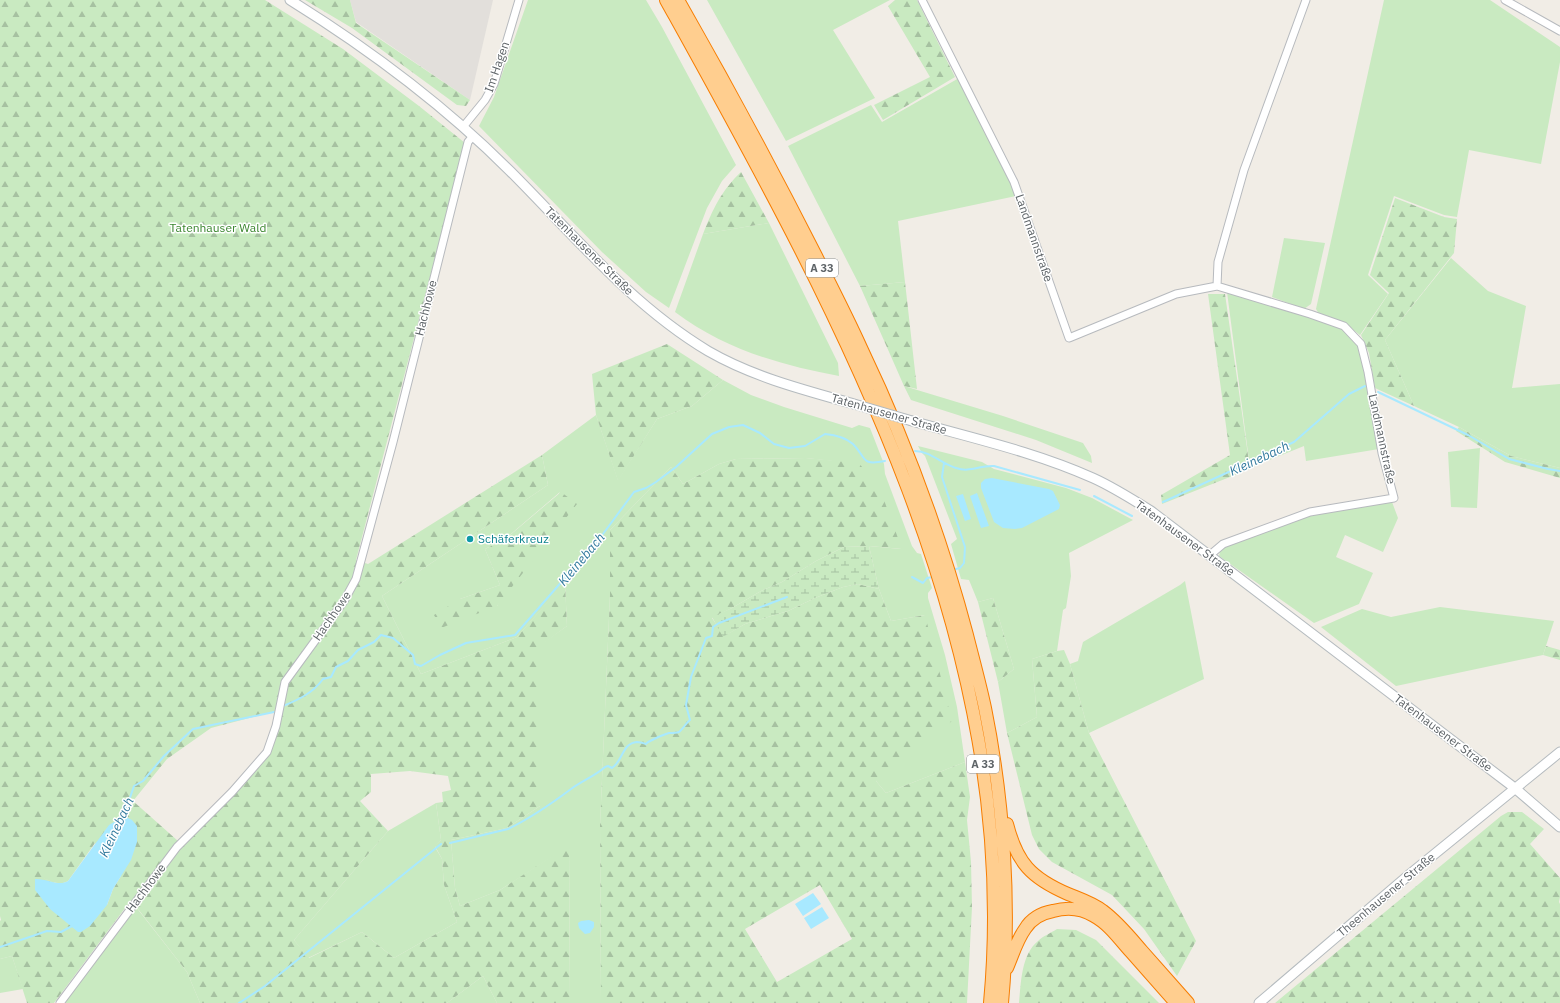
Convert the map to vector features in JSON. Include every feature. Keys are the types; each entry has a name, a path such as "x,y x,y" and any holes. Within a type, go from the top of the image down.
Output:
{"highway":[{"name":"A 33","path":"666,0 748,150 819,288 881,423 909,492 936,549"},
{"name":"A 33","path":"678,0 758,143 861,348 896,427 936,549 985,707 1000,800 1006,928 1005,974 1002,1003"},
{"name":"A 33","path":"947,586 971,699 988,806 994,907 994,944 990,1003"},
{"path":"1000,800 1014,848 1022,862 1035,876 1047,884 1089,902 1103,911 1121,927 1188,1003"},
{"path":"1005,974 1019,938 1026,927 1036,917 1048,912 1071,908 1081,910 1095,916 1110,929 1176,1003"}],"street":[{"name":"Tatenhausener Straße","path":"290,0 349,38 426,95 510,171 620,285 665,321 708,350 746,370 792,387 1045,459 1093,478 1125,494 1151,511 1516,789 1560,827"},
{"name":"Im Hagen","path":"463,127 485,100 494,84 519,0"},
{"name":"Landmannstraße","path":"922,0 1014,182 1069,338 1176,294 1217,286 1310,314 1344,326 1361,344 1368,372 1382,453 1394,498 1310,512 1223,544 1210,556"},
{"path":"1217,286 1218,262 1244,170 1306,0"},
{"path":"1505,0 1560,31"},
{"name":"Hachhowe","path":"60,1003 177,847 232,792 267,752 276,726 285,682 344,601 356,579 393,442 468,142 473,136"},
{"name":"Theenhausener Straße","path":"1259,1003 1398,884 1560,752"}],"shaded area":[{"path":"350,0 493,0 470,100 356,22"}],"green space":[{"name":"Tatenhauser Wald","path":"0,0 265,0 343,49 419,106 465,143 356,560 368,564 542,455 548,485 382,596 421,674 517,637 565,582 567,626 540,646 540,806 507,828 451,840 455,888 460,906 500,890 569,845 570,1003 497,1003 483,976 447,1003 200,1003 187,972 131,900 54,1003 27,1003 12,956 0,959","holes":["276,711 272,729 264,750 230,789 178,841 133,801 167,759 211,728","410,771 448,776 451,790 442,792 443,802 436,803 441,840 435,846 442,859 444,885 457,922 394,958 362,932 309,958 294,940 388,831 360,801 371,792 371,774","95,843 121,876 113,889 107,905 51,881 59,883 68,881"]},
{"path":"305,0 350,0 356,23 470,100 466,106 457,105 352,28"},
{"path":"528,0 646,0 736,165 722,181 707,208 669,308 646,292 602,252 479,126 494,97"},
{"path":"707,0 890,0 833,30 875,98 786,141"},
{"path":"895,0 917,0 955,77 883,120 874,105 930,77 888,6"},
{"path":"1384,0 1490,0 1560,47 1560,62 1541,164 1469,150 1457,217 1444,215 1394,196 1368,275 1388,294 1360,335 1348,326 1319,314 1316,309"},
{"path":"959,78 1016,196 898,221 905,282 860,286 788,146 871,105 882,122"},
{"path":"741,172 769,223 703,234 718,201 728,186"},
{"path":"1395,198 1444,217 1457,219 1454,253 1385,340 1414,406 1375,388 1369,353 1361,335 1389,293 1370,275"},
{"path":"769,223 838,363 839,376 795,367 753,354 713,336 675,312 703,234"},
{"path":"1284,238 1325,243 1311,304 1304,309 1272,297"},
{"path":"1451,258 1488,291 1526,306 1512,388 1560,384 1560,468 1511,456 1459,427 1414,406 1385,340"},
{"path":"905,282 917,389 904,386 860,286"},
{"path":"1227,292 1341,327 1358,344 1369,381 1379,449 1306,461 1304,446 1250,468"},
{"path":"1208,294 1225,294 1250,469 1162,504 1161,495 1230,455"},
{"path":"667,344 723,380 692,406 657,419 618,481 596,415 592,374"},
{"path":"723,380 751,395 784,407 852,428 859,425 870,428 884,464 885,474 912,546 917,553 921,554 932,588 928,593 928,598 945,655 957,707 965,762 886,793 876,781 925,615 891,621 879,589 869,546 901,549 859,464 806,458 736,459 719,464 683,484 671,467 610,530 610,595 600,826 601,1003 570,1003 569,846 500,890 460,906 455,888 451,840 507,828 540,806 540,645 567,626 565,583 517,637 421,674 382,596 548,485 542,455 596,415 618,480 657,419 692,406","holes":["560,492 497,606 460,599 500,585 485,549 504,540"]},
{"path":"904,386 1003,416 1083,443 1091,456 1092,463 1036,440 911,400"},
{"path":"1459,427 1511,456 1560,468 1560,478 1505,462 1456,431"},
{"path":"918,446 982,462 994,469 1066,488 1092,498 1133,520 1069,553 1071,576 1066,608 1063,610 1057,651 1032,659 1037,717 1007,733 998,682 1014,669 993,598 978,602 969,580 961,579 951,544 957,539 925,456"},
{"path":"1480,448 1477,508 1451,507 1448,452"},
{"path":"806,458 859,463 881,492 902,549 869,546 844,547 816,561 782,582 761,591 712,618 724,636 745,624 788,611 843,587 858,584 879,589 891,621 925,615 952,721 876,781 886,793 965,762 970,797 967,820 971,862 972,907 967,1003 601,1003 600,826 610,595 610,530 671,467 683,484 719,464 736,459","holes":["820,885 852,939 777,982 745,929"]},
{"path":"561,492 577,504 497,606 441,628 434,615 460,599 500,585 485,549 504,540"},
{"path":"1392,502 1398,518 1383,552 1345,535 1336,557 1373,573 1359,604 1314,623 1219,556 1221,548 1311,514"},
{"path":"869,546 879,589 858,584 843,587 788,611 745,624 723,637 712,617 732,608 761,591 782,582 816,561 844,547"},
{"path":"1185,581 1204,679 1089,733 1070,664 1078,661 1083,642"},
{"path":"993,598 1014,669 998,682 978,602"},
{"path":"1440,607 1554,621 1543,655 1396,686 1321,627 1362,609 1391,617"},
{"path":"1546,646 1560,650 1560,660 1543,655"},
{"path":"1064,650 1070,664 1089,733 1196,941 1177,976 1144,929 1112,895 1052,862 1039,849 1032,835 1007,733 1037,717 1032,659"},
{"path":"436,803 441,840 435,847 442,859 444,885 457,922 394,958 362,932 308,958 294,940 388,831"},
{"path":"1508,812 1522,812 1544,829 1530,844 1560,878 1560,1003 1275,1003 1501,816"},
{"path":"136,907 187,972 200,1003 63,1003"},
{"path":"1057,929 1076,930 1096,940 1159,1003 1019,1003 1021,978 1028,954 1032,947 1040,939"},
{"path":"12,956 23,989 0,993 0,959"},
{"path":"483,976 497,1003 447,1003"}],"water":[{"path":"992,478 1049,489 1053,491 1060,505 1059,509 1022,528 1003,528 994,522 981,488 981,483 985,479"},
{"path":"977,493 989,526 981,528 970,496"},
{"path":"963,494 971,519 965,521 956,496"},
{"path":"124,816 132,820 137,826 137,842 131,860 113,889 107,905 90,926 81,932 78,932 50,909 35,890 35,879 56,883 64,883 68,881 109,825"},
{"path":"813,893 821,904 803,916 795,904"},
{"path":"822,907 829,918 811,929 804,918"},
{"path":"589,920 594,922 594,927 590,933 585,934 579,928 578,923"}],"waterway":[{"name":"Kleinebach","path":"1163,502 1294,442 1349,394 1365,386"},
{"name":"Kleinebach","path":"1378,392 1468,435 1509,459 1560,471"},
{"name":"Kleinebach","path":"283,706 300,699 315,688 323,679 331,677 336,667 348,661 358,650 374,642 381,635 393,638 413,655 415,664 421,666 466,643 515,635 600,538 634,492 646,488 656,482 676,467 712,434 729,427 743,425 760,433 774,444 789,448 805,446 825,434 836,436 853,444 868,462 885,461"},
{"name":"Kleinebach","path":"915,451 926,453 951,466 961,469 966,470 994,466 1080,490"},
{"path":"944,463 942,477 965,547 964,563 960,568 952,570"},
{"name":"Kleinebach","path":"1094,496 1132,516"},
{"path":"912,577 923,583 927,578 933,577"},
{"path":"450,843 508,829 541,810 605,767 608,766 612,768 616,765 625,749 632,743 638,742 646,744 653,739 669,733 679,732 690,720 686,705 691,677 706,638 712,636 713,627 719,623 787,597"},
{"name":"Kleinebach","path":"123,818 134,786 143,781 164,756 193,729 274,712"},
{"path":"239,1003 265,986 441,844"},
{"name":"Kleinebach","path":"0,947 47,931 61,932 72,926"}],"place":[{"name":"Schäferkreuz","path":"470,539"}]}
